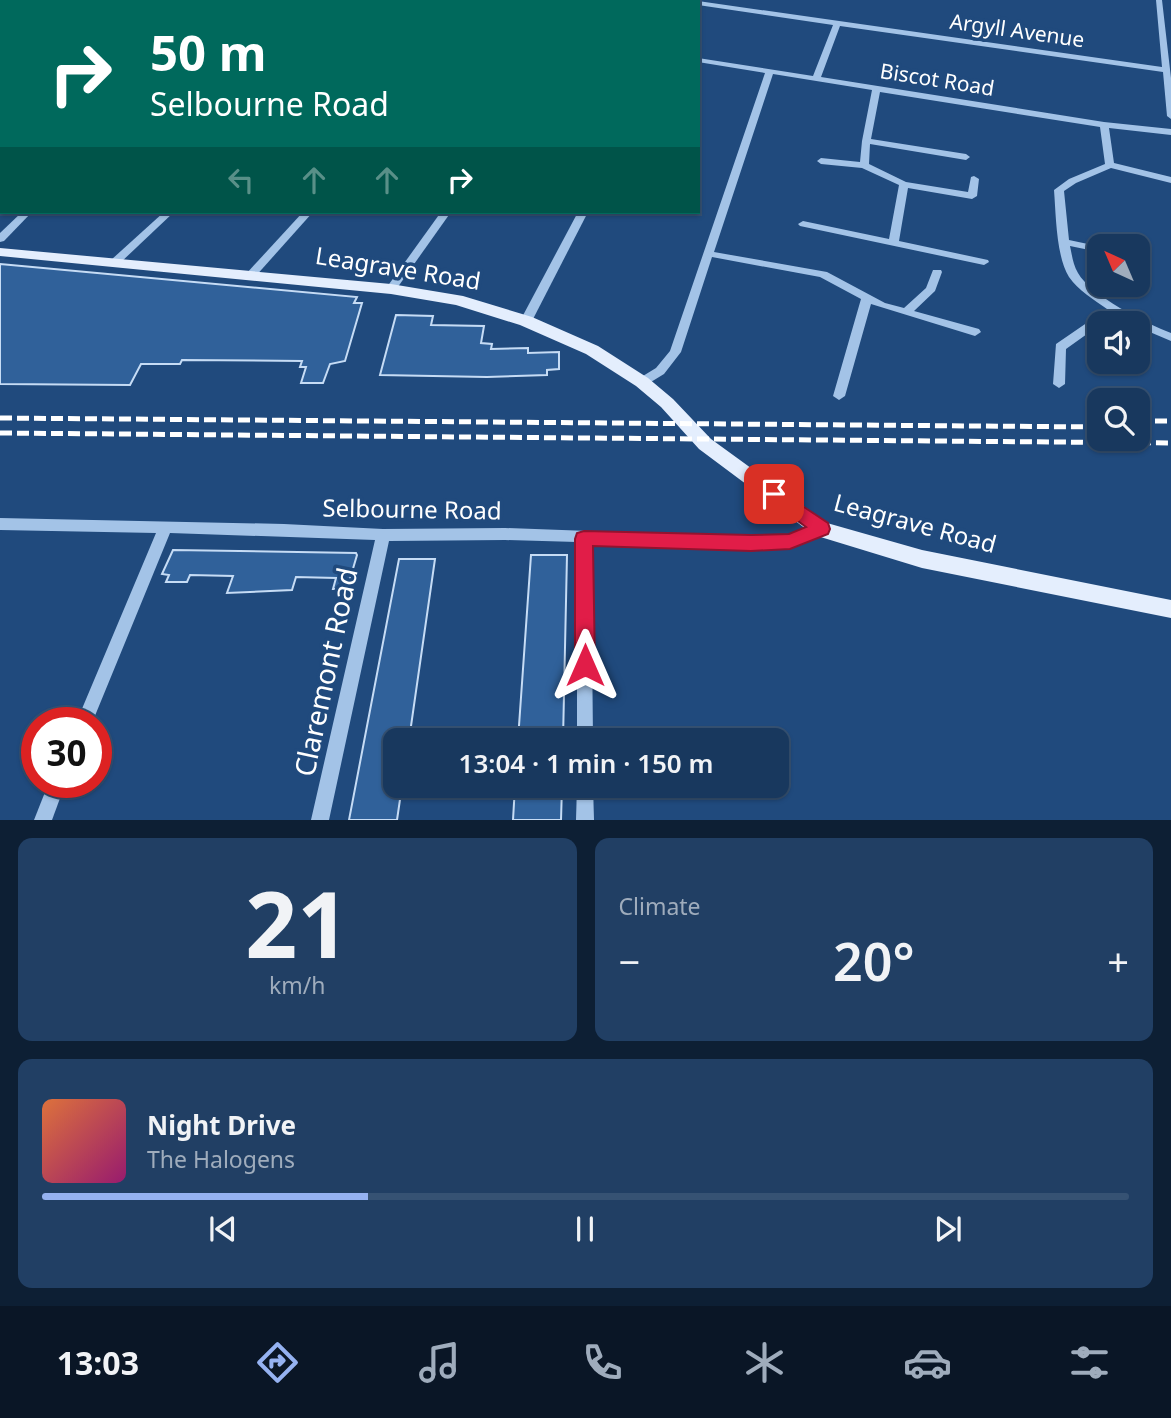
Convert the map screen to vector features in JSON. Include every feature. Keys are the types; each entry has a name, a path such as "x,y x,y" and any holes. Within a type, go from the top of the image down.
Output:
{"main road":[{"name":"Leagrave Road","path":"0,253 391,289 458,300 526,321 592,349 642,382 667,403 705,444 821,529 922,559 1171,609"}],"street":[{"path":"1158,0 1171,117"},
{"name":"Argyll Avenue","path":"700,3 1164,70"},
{"path":"816,79 837,23"},
{"name":"Biscot Road","path":"700,60 1104,125 1171,132"},
{"path":"642,382 660,371 675,352 770,71"},
{"path":"864,164 877,88"},
{"path":"1104,125 1110,165"},
{"path":"866,141 967,157"},
{"path":"821,161 864,164 904,184 972,196 974,179"},
{"path":"1171,180 1110,165 1072,178 1059,190 1065,242 1073,276 1114,309 1171,337"},
{"path":"922,187 923,175"},
{"path":"894,241 904,184"},
{"path":"0,239 25,214"},
{"path":"115,262 167,214"},
{"path":"250,276 306,214"},
{"path":"391,289 445,214"},
{"path":"526,321 582,214"},
{"path":"803,224 984,262"},
{"path":"1065,242 1087,247"},
{"path":"710,254 823,274 881,305 975,332"},
{"path":"907,311 931,289 937,272"},
{"path":"839,396 867,298"},
{"path":"1059,384 1060,347 1114,309"},
{"name":"Selbourne Road","path":"0,524 284,530 383,535 505,534 584,539 751,543 790,541 821,529"},
{"path":"91,707 165,529"},
{"name":"Claremont Road","path":"320,820 383,535"},
{"path":"584,539 585,728"},
{"path":"43,820 52,798"},
{"path":"585,798 585,820"}],"building":[{"path":"0,264 357,297 354,303 362,303 345,361 330,364 323,383 301,383 306,367 300,367 302,361 182,360 180,364 141,364 130,385 0,384"},
{"path":"396,315 433,316 431,325 484,326 481,343 492,344 491,349 528,348 528,353 559,352 559,369 547,370 547,375 380,375"},
{"path":"173,550 357,555 347,589 333,589 336,578 296,577 292,590 227,593 233,576 190,575 187,582 166,582 169,575 162,574"},
{"path":"531,555 567,555 563,728 519,728"},
{"path":"399,559 435,559 411,728 383,728 383,798 400,798 397,820 349,820"},
{"path":"514,798 562,798 561,820 513,820"}],"railway":[{"path":"0,418 1087,427"},
{"path":"1150,421 1171,421"},
{"path":"0,433 1171,443"}],"route":[{"path":"585,665 584,539 751,543 790,541 821,529 774,494"}]}
